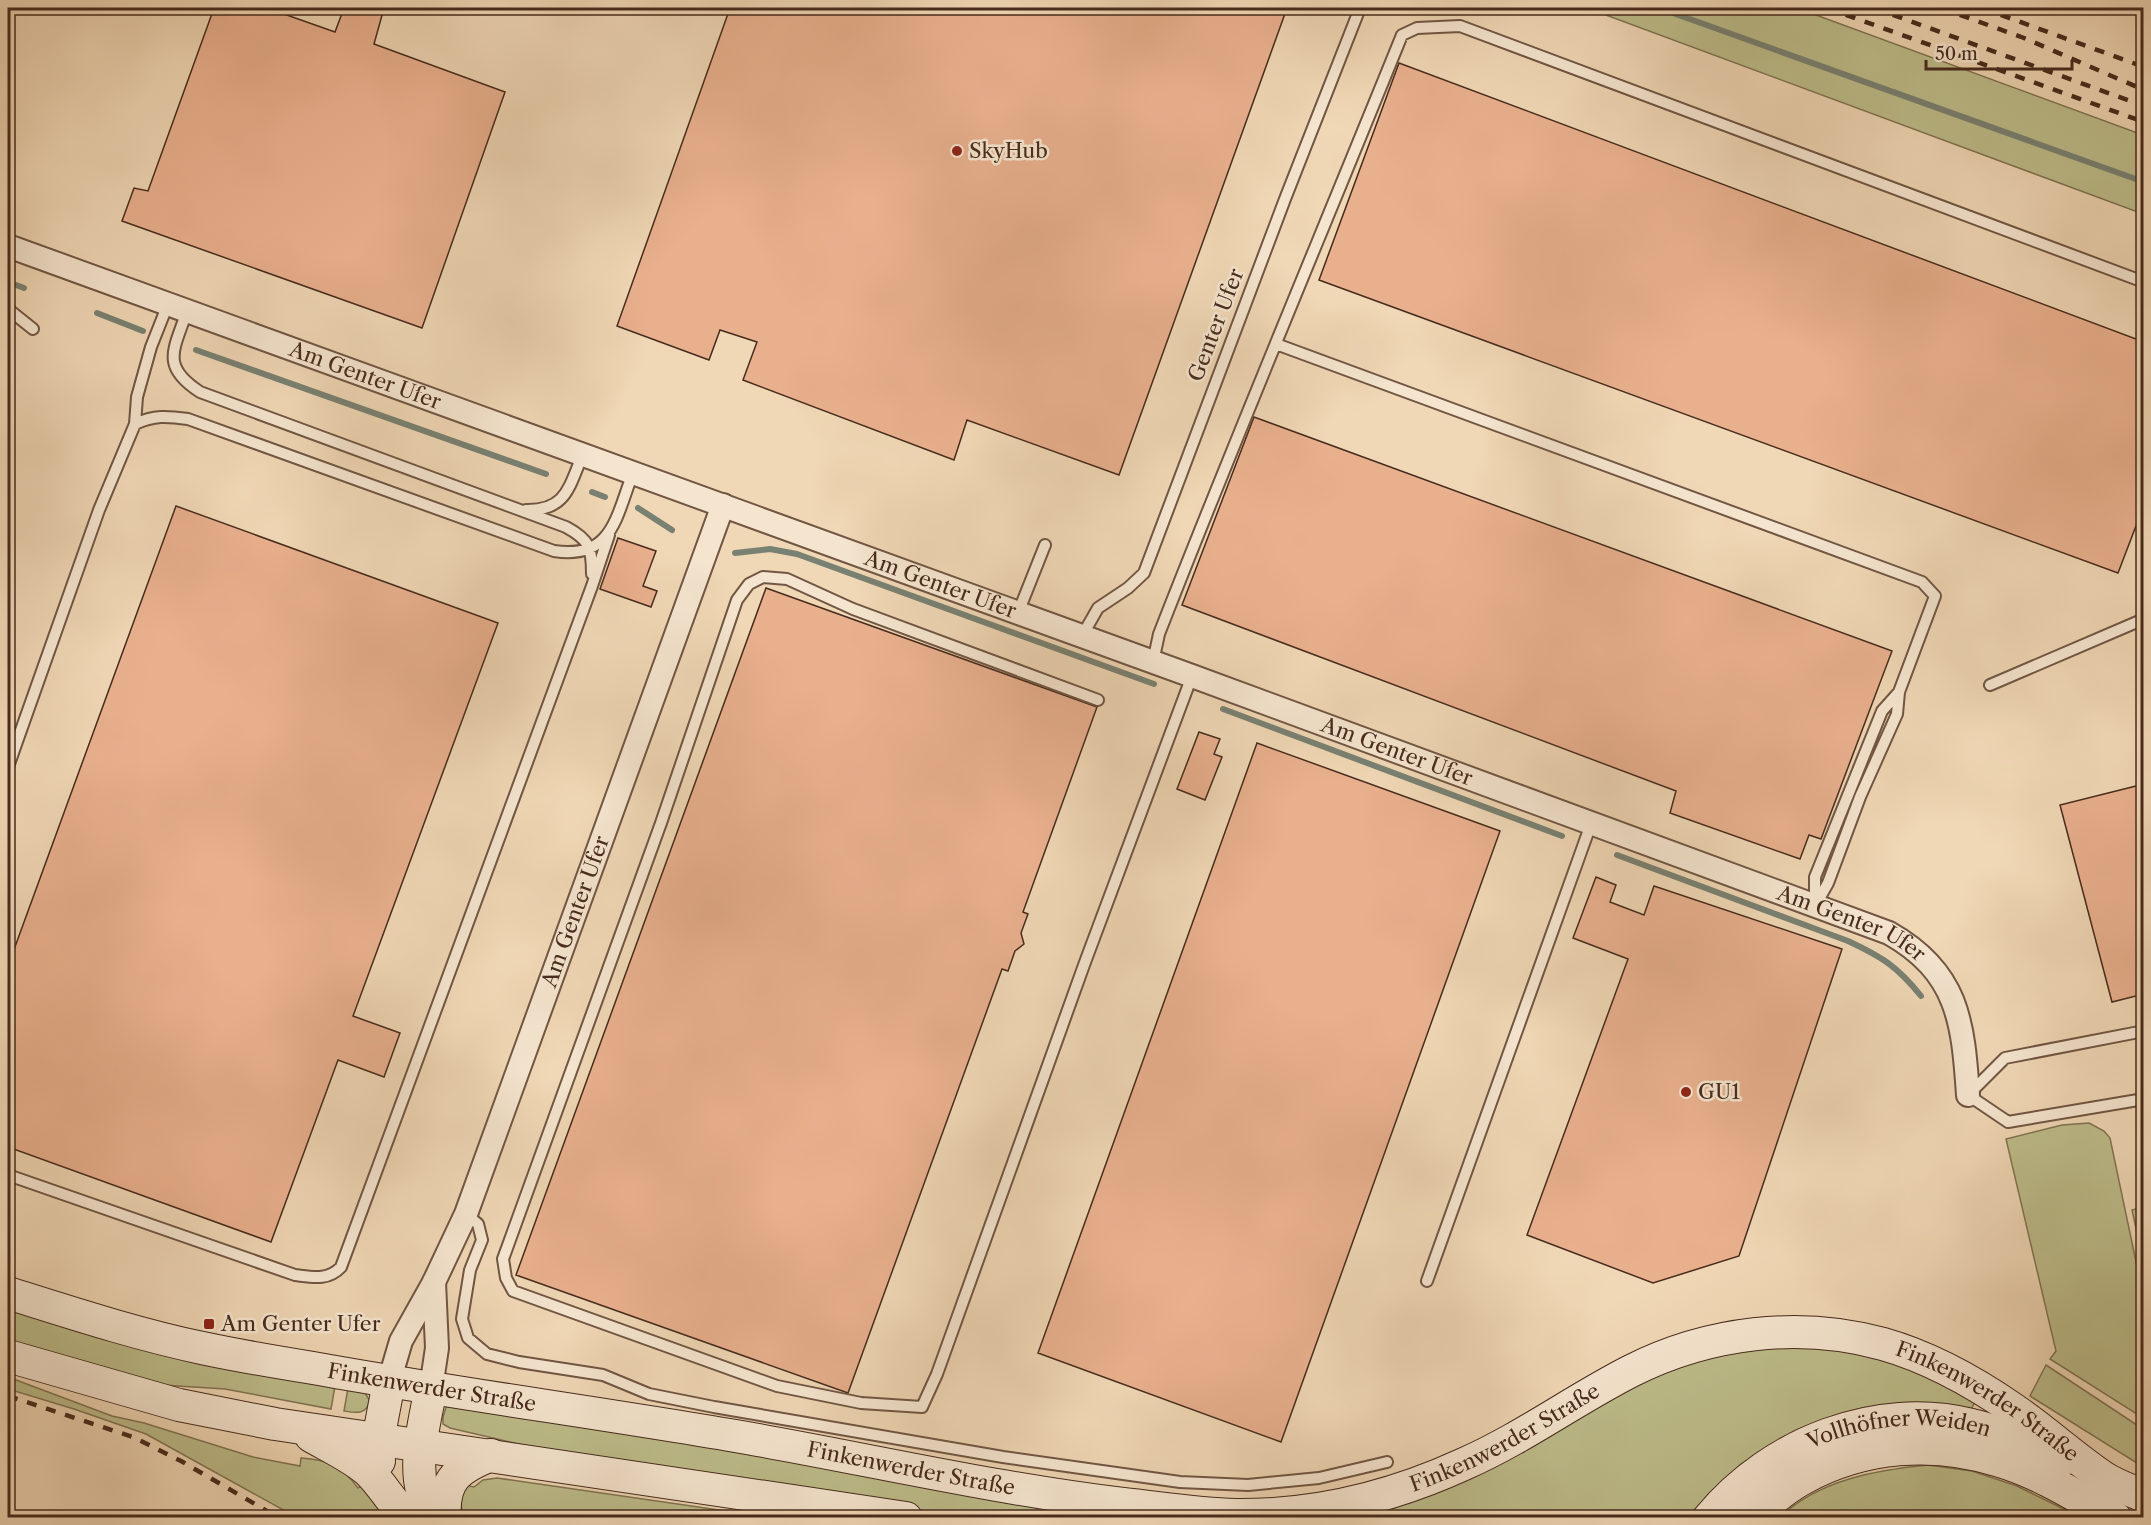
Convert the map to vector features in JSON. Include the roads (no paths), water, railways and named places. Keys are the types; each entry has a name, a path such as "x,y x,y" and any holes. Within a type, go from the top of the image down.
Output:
{"main road":[{"name":"Finkenwerder Straße","path":"8,1293 111,1325 204,1349 389,1382 747,1438 1053,1495 1236,1515 1276,1514 1331,1507 1378,1497 1422,1482 1505,1444 1633,1370 1668,1354 1703,1343 1739,1336 1776,1332 1807,1333 1849,1337 1884,1344 1953,1372 2014,1409 2107,1480 2144,1496"},
{"path":"8,1356 179,1405 297,1428 906,1518"},
{"path":"382,1487 378,1440 389,1382"},
{"path":"431,1388 420,1446 419,1476 421,1492 433,1518"},
{"name":"Vollhöfner Weiden","path":"1709,1518 1746,1480 1792,1450 1851,1427 1899,1419 1923,1418 1973,1425 2000,1434 2107,1480"},
{"path":"297,1428 350,1458 366,1470 408,1518"},
{"name":"Vollhöfner Weiden","path":"1751,1518 1787,1488 1832,1465 1857,1456 1913,1448 1944,1448 2002,1461 2065,1490 2115,1518"},
{"path":"445,1518 446,1493 457,1473 469,1464 491,1455"}],"street":[{"name":"Am Genter Ufer","path":"8,246 1192,676 1889,933 1920,953 1933,967 1952,997 1965,1053 1968,1095"},
{"name":"Am Genter Ufer","path":"389,1382 401,1341 434,1282 466,1214 723,505"},
{"name":"Am Genter Ufer","path":"431,1388 438,1348 434,1282"}],"lane":[{"name":"Genter Ufer","path":"1082,636 1098,608 1144,573 1289,188 1360,8"},
{"path":"1153,662 1159,634 1232,447 1402,35 1417,28 1460,26 2144,282"},
{"path":"8,767 99,510 135,424 136,397 151,347 177,307"},
{"path":"177,307 174,351 176,369 183,381 200,393 566,527 577,533 591,549 592,586"},
{"path":"8,309 33,329"},
{"path":"1276,344 1922,582 1935,596 1899,692 1882,711 1815,877 1815,906"},
{"path":"135,424 150,417 165,415 188,419 554,551 569,553 591,549 609,535"},
{"path":"517,510 541,510 564,498 583,454"},
{"path":"8,1175 295,1275 319,1278 335,1274 341,1267 633,473"},
{"path":"1018,613 1045,545"},
{"path":"1098,700 853,609 787,579 763,577 749,584 737,600 661,823 502,1259 506,1278 513,1291 777,1386 861,1402 922,1407 941,1363 1088,954 1192,676"},
{"path":"1990,685 2144,619"},
{"path":"1426,1281 1591,824"},
{"path":"2144,1031 2005,1058 1968,1095 2008,1122 2144,1099"},
{"path":"466,1214 478,1224 482,1240 470,1270 462,1318 468,1338 487,1354 519,1362 603,1375 649,1394 714,1407 1003,1457 1180,1482 1248,1485 1319,1478 1387,1462"}],"waterway":[{"path":"1659,8 2144,182"},
{"path":"8,282 24,288"},
{"path":"97,313 143,331"},
{"path":"196,350 546,474"},
{"path":"592,492 605,497"},
{"path":"638,508 672,530"},
{"path":"735,553 770,549 797,554 1154,684"},
{"path":"1223,709 1562,836"},
{"path":"1617,855 1848,941 1888,963 1921,996"}],"railway":[{"path":"1827,8 2144,122"},
{"path":"1874,8 2144,106"},
{"path":"1941,8 2024,38 2144,90"},
{"path":"1982,8 2144,67"},
{"path":"8,1396 133,1437 181,1461 279,1518"}],"place":[{"name":"SkyHub","path":"957,151"},
{"name":"GU1","path":"1686,1092"},
{"name":"Am Genter Ufer","path":"209,1324"}]}
